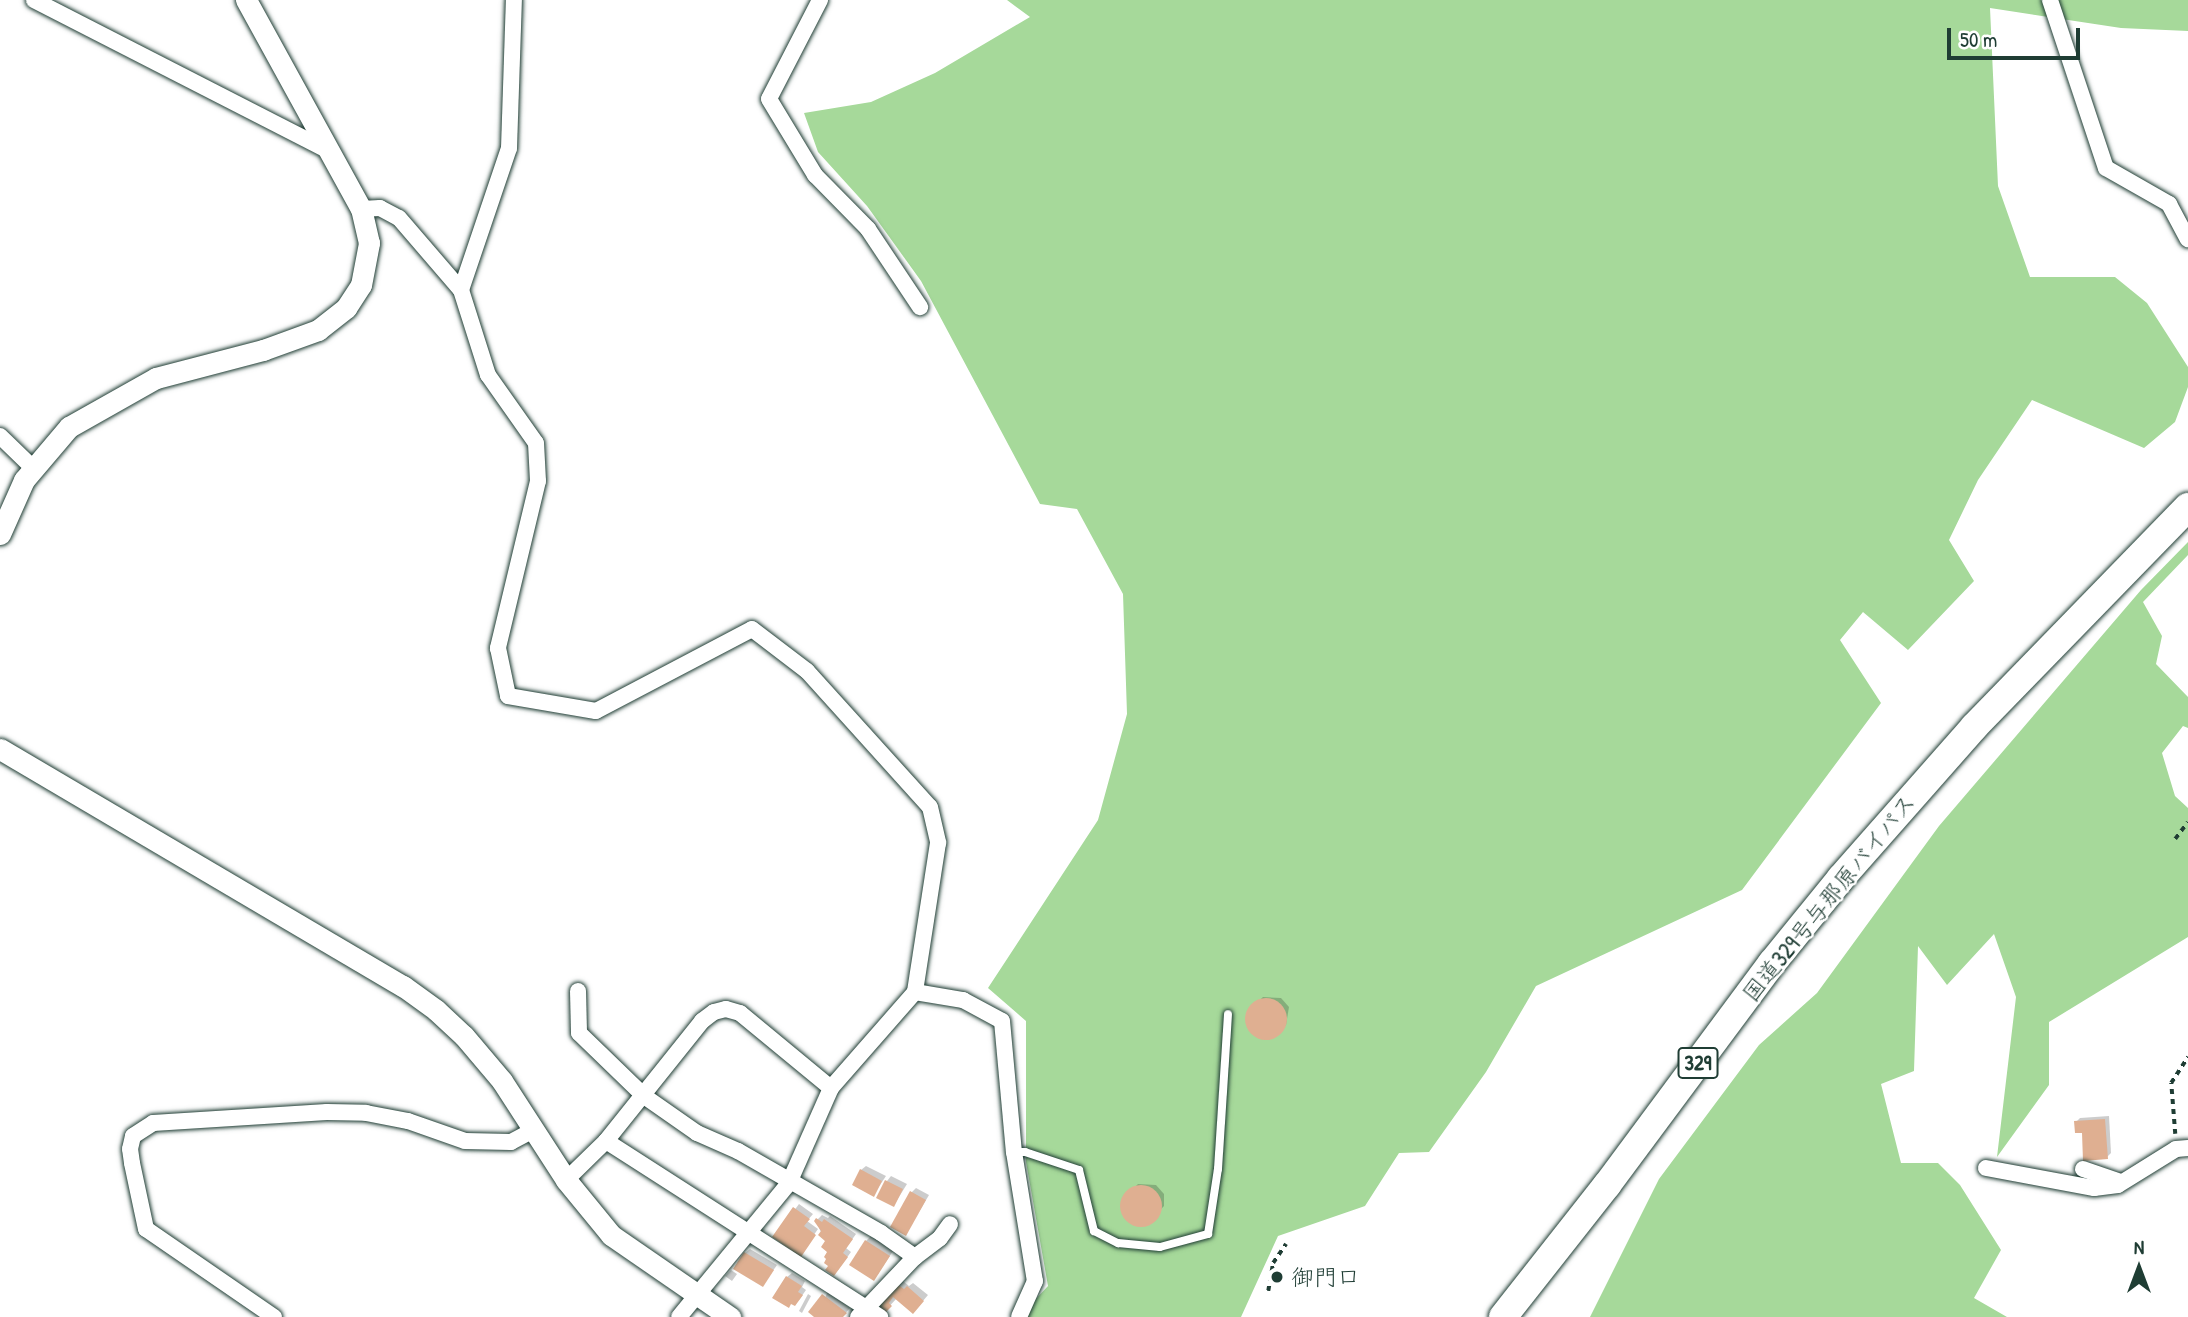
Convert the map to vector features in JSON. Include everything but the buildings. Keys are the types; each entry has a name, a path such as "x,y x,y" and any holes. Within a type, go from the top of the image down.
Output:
{"highway":[{"name":"国道329号与那原バイパス","path":"1503,1317 1607,1185 1772,963 1898,812 2041,656 2188,508"}],"street":[{"path":"34,0 333,153"},
{"path":"0,534 24,480 69,427 156,378 263,351 318,330 346,308 362,285 369,243 361,209 333,153 247,0"},
{"path":"461,290 509,148 514,0"},
{"path":"2050,0 2106,168 2169,204 2188,239"},
{"path":"813,2 769,99 815,175 867,229 920,307"},
{"path":"361,209 380,208 399,218 461,290 488,375 536,443 538,481 498,648 508,696 596,711 752,629 807,671 930,807 938,843 915,992 831,1087 789,1183 679,1317"},
{"path":"0,436 33,468"},
{"path":"0,749 403,986 464,1036 502,1081 566,1180 611,1235 696,1297 730,1317"},
{"path":"578,991 579,1033 643,1096 697,1133 738,1151 789,1183 881,1233 915,1257"},
{"path":"915,992 963,1000 1002,1021 1014,1152 1035,1281 1019,1317"},
{"path":"566,1180 606,1141 702,1021 714,1012 726,1009 740,1013 831,1087"},
{"path":"274,1317 146,1229 130,1149 134,1136 153,1123 327,1112 366,1113 408,1121 465,1141 511,1142 534,1130"},
{"path":"606,1141 862,1312 880,1317"},
{"path":"1986,1168 2094,1188 2124,1182 2182,1148"},
{"path":"2083,1169 2124,1182"},
{"path":"862,1312 915,1257 940,1238 950,1224"}],"lane":[{"path":"1014,1152 1025,1152 1079,1170 1094,1231 1118,1243 1160,1247 1208,1234 1218,1169 1228,1014"}],"path":[{"path":"2175,839 2188,822"},
{"path":"2182,1148 2171,1083 2188,1057"},
{"path":"1268,1291 1273,1263 1286,1244"}],"green space":[{"path":"1007,0 2188,0 2188,31 2121,28 1990,8 1998,186 2030,277 2115,277 2147,303 2188,367 2188,387 2175,422 2144,448 2032,400 1978,480 1949,540 1974,581 1908,650 1863,612 1840,640 1881,703 1742,890 1536,986 1486,1072 1429,1152 1399,1153 1365,1206 1278,1236 1241,1317 1019,1317 1048,1286 1026,1162 1026,1021 988,988 1098,820 1127,714 1123,594 1077,509 1040,504 921,281 867,206 818,152 804,113 871,102 935,73 1030,17"},
{"path":"2188,542 2188,555 2143,602 2162,636 2156,664 2188,697 2188,728 2183,726 2162,753 2175,796 2188,808 2188,937 2049,1022 2049,1085 1997,1157 2016,997 1994,934 1947,985 1918,946 1914,1071 1881,1084 1901,1163 1938,1163 1960,1185 2001,1250 1974,1298 2007,1317 1590,1317 1659,1179 1759,1045 1817,993 1939,826 2141,590"}],"place":[{"name":"御門口","path":"1277,1277"}]}
